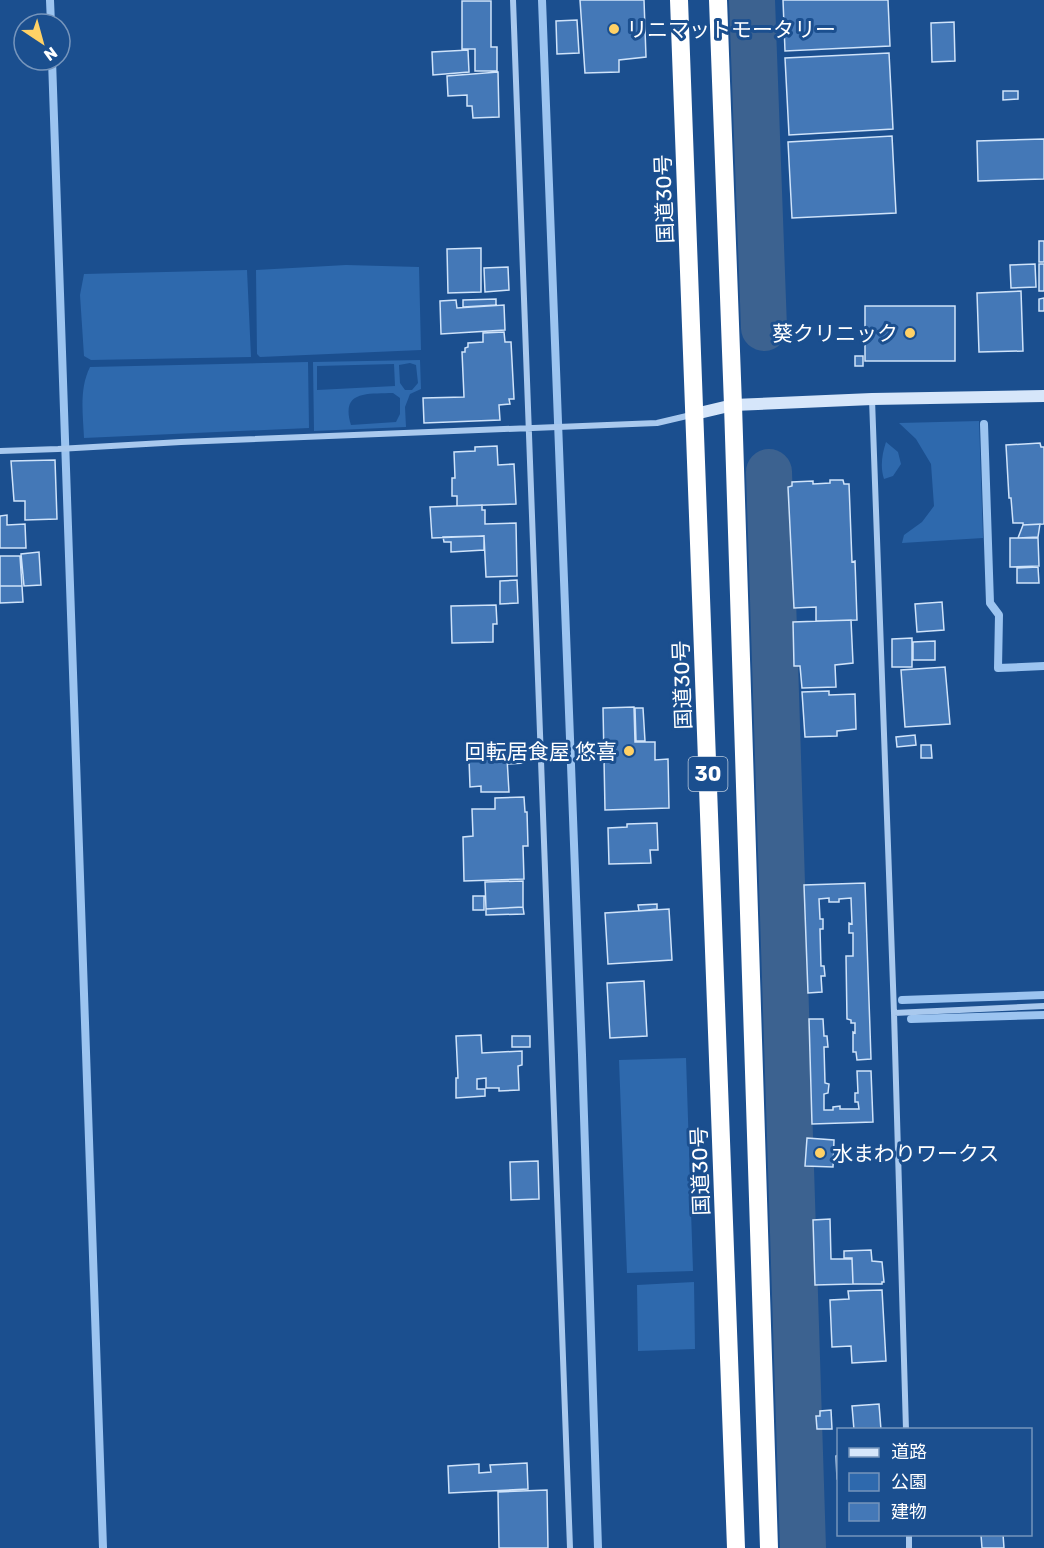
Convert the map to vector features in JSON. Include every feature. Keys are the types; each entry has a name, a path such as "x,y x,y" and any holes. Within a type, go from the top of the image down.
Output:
{"highway":[{"name":"国道30号","path":"679,0 736,1548"},
{"name":"30","path":"718,0 769,1548"}],"street":[{"path":"513,0 570,1548"},
{"path":"0,451 657,423 733,405 872,399 1044,396"},
{"path":"872,399 906,1428"},
{"path":"894,1012 1044,1006"}],"green space":[{"path":"346,265 419,267 421,350 260,357 257,354 256,270"},
{"path":"247,270 251,357 91,360 84,356 80,295 84,274"},
{"path":"420,360 421,389 410,394 405,407 406,427 314,431 313,362","holes":["410,363 416,365 418,383 412,390 405,390 400,383 399,365","394,364 395,386 317,390 317,366","393,393 400,398 400,414 396,422 351,425 349,405 358,396"]},
{"path":"308,362 309,428 84,438 83,393 90,367"},
{"path":"979,421 983,538 902,543 904,535 922,522 934,506 931,464 916,439 899,423"},
{"path":"886,442 898,452 901,464 893,476 884,479 882,460"},
{"path":"686,1058 693,1271 627,1273 619,1060"},
{"path":"694,1282 695,1349 638,1351 637,1285"}],"building":[{"name":"リニマットモータリー","path":"580,0 644,0 646,57 619,60 619,72 585,73"},
{"path":"783,0 888,0 890,46 785,51"},
{"path":"462,1 491,1 491,47 497,47 497,71 475,71 475,49 462,49"},
{"path":"577,20 579,53 557,54 556,21"},
{"path":"954,22 955,61 932,62 931,23"},
{"path":"468,50 469,72 433,75 432,52"},
{"path":"889,53 893,129 789,135 785,58"},
{"path":"498,72 499,117 473,118 472,106 467,106 467,95 448,96 447,76"},
{"path":"1003,91 1018,91 1018,99 1003,100"},
{"path":"892,136 896,213 792,218 788,142"},
{"path":"1044,139 1044,179 978,181 977,141"},
{"path":"1039,241 1044,241 1044,262 1039,262"},
{"path":"481,248 481,292 448,293 447,249"},
{"path":"1035,264 1036,287 1011,288 1010,265"},
{"path":"1039,264 1044,264 1044,291 1039,291"},
{"path":"508,267 509,290 485,292 484,268"},
{"path":"1021,291 1023,351 979,352 977,293"},
{"path":"1044,298 1044,311 1039,311 1039,299"},
{"path":"496,299 496,305 463,307 463,300"},
{"path":"456,300 457,308 504,305 505,330 441,334 440,301"},
{"name":"葵クリニック","path":"865,306 955,306 955,361 865,361"},
{"path":"504,332 505,342 511,342 514,399 509,399 510,404 499,405 500,420 424,423 423,398 464,397 462,352 465,352 468,343 483,342 483,333"},
{"path":"855,356 863,356 863,366 855,366"},
{"path":"1040,443 1041,447 1044,447 1044,524 1013,523 1006,445"},
{"path":"497,446 498,465 514,464 516,504 457,506 457,496 452,496 452,478 455,478 454,452 475,451 475,447"},
{"path":"55,460 57,519 25,520 25,501 14,501 11,461"},
{"path":"830,480 843,480 844,484 849,484 857,620 816,621 816,607 794,608 788,487 792,486 792,482 813,481 813,484 830,483"},
{"path":"482,505 482,510 485,510 485,524 516,523 517,576 486,577 484,536 432,538 430,507"},
{"path":"7,515 7,525 25,524 26,548 0,548 0,516"},
{"path":"1040,524 1038,537 1018,538 1023,525"},
{"path":"484,536 484,550 451,552 451,542 444,542 443,537"},
{"path":"1010,538 1038,538 1039,566 1010,567"},
{"path":"39,552 41,585 24,586 21,554"},
{"path":"0,556 20,556 22,586 0,586"},
{"path":"1038,567 1039,583 1017,583 1017,568"},
{"path":"517,580 518,603 500,604 500,581"},
{"path":"0,586 22,586 23,602 0,603"},
{"path":"942,602 944,630 917,632 915,604"},
{"path":"496,605 497,624 493,624 493,642 452,643 451,606"},
{"path":"851,620 853,663 835,665 836,687 802,688 800,666 794,666 793,622"},
{"path":"912,638 912,667 892,667 892,639"},
{"path":"935,641 935,660 913,660 913,642"},
{"path":"945,667 950,724 905,727 901,670"},
{"path":"829,691 829,695 855,694 856,729 837,731 837,736 805,737 802,692"},
{"name":"回転居食屋 悠喜","path":"634,707 635,742 655,742 655,760 668,759 669,808 605,810 603,708"},
{"path":"635,708 643,708 645,741 636,741"},
{"path":"915,735 916,745 897,747 896,737"},
{"path":"523,744 524,763 508,764 507,745"},
{"path":"921,745 931,745 932,758 921,758"},
{"path":"500,753 501,758 507,758 509,792 481,792 481,786 470,787 469,759 475,759 475,754"},
{"path":"524,797 528,846 523,846 524,879 464,881 463,837 473,836 472,809 495,809 495,798"},
{"path":"657,823 658,850 650,850 651,863 609,864 608,828 627,827 627,824"},
{"path":"523,881 523,907 486,909 485,882"},
{"path":"865,883 871,1059 857,1060 856,1052 853,1052 855,1023 847,1019 846,956 853,956 853,933 849,933 849,923 852,924 851,898 839,899 839,902 829,902 829,898 819,899 820,919 823,919 823,929 820,929 821,966 824,966 825,976 821,976 822,992 808,993 804,885"},
{"path":"473,896 484,896 484,910 473,910"},
{"path":"657,904 657,909 639,911 638,905"},
{"path":"523,907 524,914 486,915 486,909"},
{"path":"669,909 672,960 608,964 605,913"},
{"path":"644,981 647,1036 610,1038 607,983"},
{"path":"809,1019 823,1019 824,1036 827,1036 828,1047 824,1047 825,1083 829,1084 828,1093 824,1094 824,1110 833,1110 833,1107 840,1106 840,1109 859,1109 858,1102 855,1102 855,1093 858,1093 857,1071 871,1071 873,1122 812,1124"},
{"path":"481,1035 482,1053 522,1051 522,1065 518,1066 519,1090 499,1091 499,1088 486,1088 486,1078 477,1079 477,1089 485,1089 485,1096 456,1098 456,1078 458,1078 456,1036"},
{"path":"512,1036 530,1036 530,1047 512,1047"},
{"name":"水まわりワークス","path":"807,1138 834,1140 833,1167 805,1166"},
{"path":"538,1161 539,1199 511,1200 510,1162"},
{"path":"830,1219 831,1259 852,1259 853,1284 815,1285 813,1220"},
{"path":"871,1250 872,1261 882,1262 884,1282 882,1284 853,1284 852,1258 844,1258 844,1251"},
{"path":"882,1290 886,1361 852,1363 851,1346 832,1347 830,1300 849,1299 848,1291"},
{"path":"879,1404 881,1428 854,1428 852,1406"},
{"path":"831,1410 832,1429 817,1429 816,1416 820,1416 820,1411"},
{"path":"527,1463 528,1489 449,1493 448,1466 479,1464 479,1473 491,1472 490,1465"},
{"path":"547,1490 548,1548 499,1548 498,1492"},
{"path":"981,1536 1003,1536 1004,1548 982,1548"}],"waterway":[{"path":"50,0 50,12"},
{"path":"542,0 582,1055 598,1548"},
{"path":"752,0 764,328"},
{"path":"52,72 103,1548"},
{"path":"984,424 990,603 999,615 998,668 1044,666"},
{"path":"769,472 803,1548"},
{"path":"902,1000 1044,995"},
{"path":"911,1019 1044,1015"}],"place":[{"name":"リニマットモータリー","path":"614,29"},
{"name":"葵クリニック","path":"910,333"},
{"name":"回転居食屋 悠喜","path":"629,751"},
{"name":"水まわりワークス","path":"820,1153"}]}
